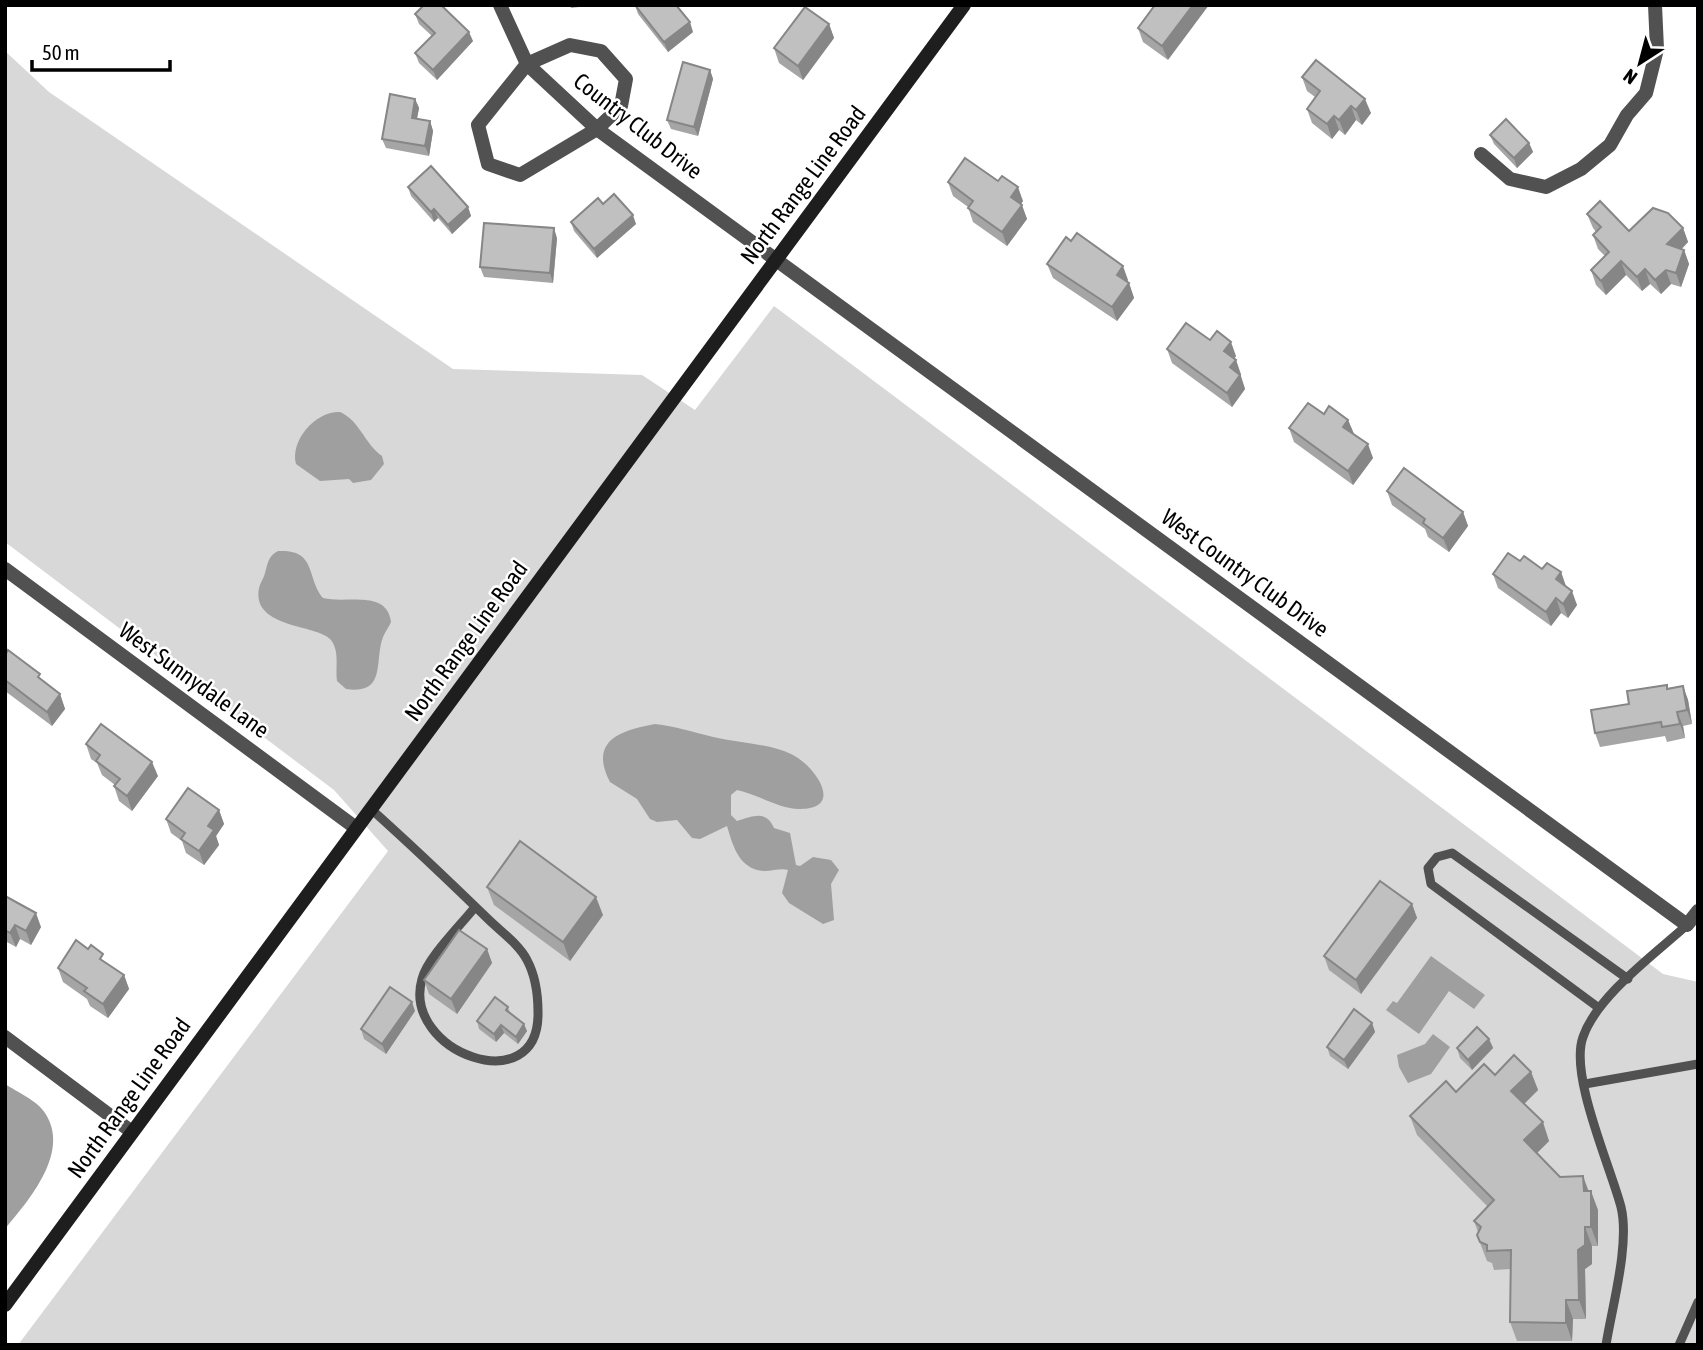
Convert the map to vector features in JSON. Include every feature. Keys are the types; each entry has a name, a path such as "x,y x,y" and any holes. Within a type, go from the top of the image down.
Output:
{"street":[{"name":"Country Club Drive","path":"500,5 527,64 597,129 776,259"},
{"name":"North Range Line Road","path":"5,1305 964,5"},
{"path":"1481,153 1510,179 1546,187 1581,169 1610,145 1627,115 1646,93 1653,74 1657,49 1655,5"},
{"path":"569,45 601,51 626,79 621,106 597,129 520,175 488,164 478,125 527,64 569,45"},
{"name":"West Country Club Drive","path":"776,259 1687,925"},
{"name":"West Sunnydale Lane","path":"5,569 356,828"},
{"path":"1687,925 1698,911"},
{"path":"5,1037 132,1132"}],"lane":[{"path":"371,809 475,907 527,960 538,997 539,1025 534,1040 513,1059 499,1063 476,1058 444,1043 433,1033 424,1012 420,992 422,978 430,964 475,907"},
{"path":"1599,1008 1430,884 1428,868 1437,857 1452,853 1628,979"},
{"path":"1606,1345 1621,1244 1621,1209 1606,1169 1581,1070 1582,1038 1599,1008 1687,925"},
{"path":"1585,1084 1698,1064"},
{"path":"1679,1345 1698,1302"}],"shaded area":[{"path":"5,51 49,92 453,369 642,375 695,410 774,306 1663,974 1698,982 1698,1345 18,1345 388,851 334,790 5,542"},
{"path":"340,412 352,421 382,456 384,464 371,480 353,483 349,479 320,481 296,464 297,446 306,429 322,416"},
{"path":"278,551 290,552 305,559 323,598 374,601 388,612 391,622 383,637 377,674 368,687 346,689 337,681 337,660 331,640 314,631 275,618 265,611 259,601 259,588 269,560"},
{"path":"655,724 772,748 791,754 809,767 822,786 823,795 821,802 813,807 784,807 737,790 731,795 731,815 737,821 763,816 774,828 790,833 796,865 800,866 813,857 831,860 839,870 831,884 834,920 823,924 789,903 782,893 788,870 756,870 743,862 738,856 727,826 700,839 692,838 677,820 657,822 650,819 637,799 610,782 604,768 603,756 606,747 620,734"},
{"path":"1431,956 1485,995 1474,1009 1449,991 1419,1034 1386,1010 1393,1001 1397,1003"},
{"path":"1433,1034 1450,1047 1431,1074 1408,1083 1399,1067 1397,1055 1425,1044"},
{"path":"5,1084 42,1109 52,1128 53,1144 44,1175 5,1229"}],"building":[{"path":"424,5 441,5 469,32 433,70 415,53 435,33 415,14"},
{"path":"635,5 676,5 690,22 664,42"},
{"path":"1155,5 1193,5 1162,46 1138,28"},
{"path":"805,7 829,24 798,66 774,48"},
{"path":"1316,60 1365,99 1356,110 1351,106 1339,120 1334,116 1327,124 1307,109 1320,91 1302,77"},
{"path":"683,62 710,70 694,127 667,120"},
{"path":"390,94 415,99 412,118 430,121 425,146 382,139"},
{"path":"1506,119 1529,143 1514,158 1490,135"},
{"path":"965,158 998,181 1002,176 1018,187 1011,197 1022,205 1002,232 968,208 973,201 948,182"},
{"path":"431,166 468,207 448,225 434,209 431,212 408,187"},
{"path":"614,194 633,215 594,249 571,222 598,198 603,204"},
{"path":"1600,201 1629,231 1653,208 1668,213 1683,228 1667,244 1684,250 1676,273 1666,270 1655,280 1645,269 1637,277 1621,261 1601,281 1591,270 1609,252 1593,235 1601,227 1587,214"},
{"path":"484,223 554,228 550,273 480,267"},
{"path":"1077,233 1123,266 1117,275 1129,283 1112,307 1047,264 1066,237 1071,241"},
{"path":"1186,323 1210,340 1217,331 1231,342 1224,351 1236,360 1230,367 1240,375 1227,393 1167,349"},
{"path":"1308,403 1324,414 1329,406 1348,420 1343,427 1368,444 1348,471 1289,428"},
{"path":"1404,468 1463,512 1443,538 1423,523 1425,519 1387,491"},
{"path":"1508,553 1520,561 1524,556 1542,569 1547,563 1561,572 1556,579 1572,591 1563,604 1556,598 1546,612 1493,574"},
{"path":"8,650 40,674 38,677 60,694 47,712 5,680 5,655"},
{"path":"1667,685 1667,689 1683,686 1687,710 1677,712 1680,724 1662,727 1661,722 1595,733 1591,710 1629,704 1627,691"},
{"path":"101,724 152,762 127,796 114,786 120,779 96,761 100,755 86,744"},
{"path":"188,788 219,810 208,826 214,830 199,851 181,839 185,833 166,819"},
{"path":"520,841 596,897 563,942 487,887"},
{"path":"1380,881 1412,904 1356,980 1324,956"},
{"path":"5,896 36,913 26,931 15,925 10,933 5,930"},
{"path":"459,930 487,949 451,999 424,980"},
{"path":"76,940 88,949 91,945 103,954 100,959 124,975 103,1004 84,991 87,988 58,968"},
{"path":"390,987 412,1002 382,1044 361,1029"},
{"path":"495,997 524,1024 516,1037 501,1025 494,1034 477,1021"},
{"path":"1354,1009 1372,1023 1344,1060 1327,1047"},
{"path":"1477,1027 1489,1039 1468,1060 1457,1048"},
{"path":"1514,1055 1531,1072 1511,1091 1543,1122 1524,1140 1560,1177 1583,1176 1584,1191 1591,1191 1591,1227 1585,1227 1585,1245 1578,1250 1579,1300 1566,1300 1566,1323 1510,1322 1511,1250 1487,1251 1487,1245 1480,1242 1477,1235 1481,1227 1474,1221 1494,1200 1410,1116 1446,1081 1456,1092 1484,1064 1495,1075"}]}
